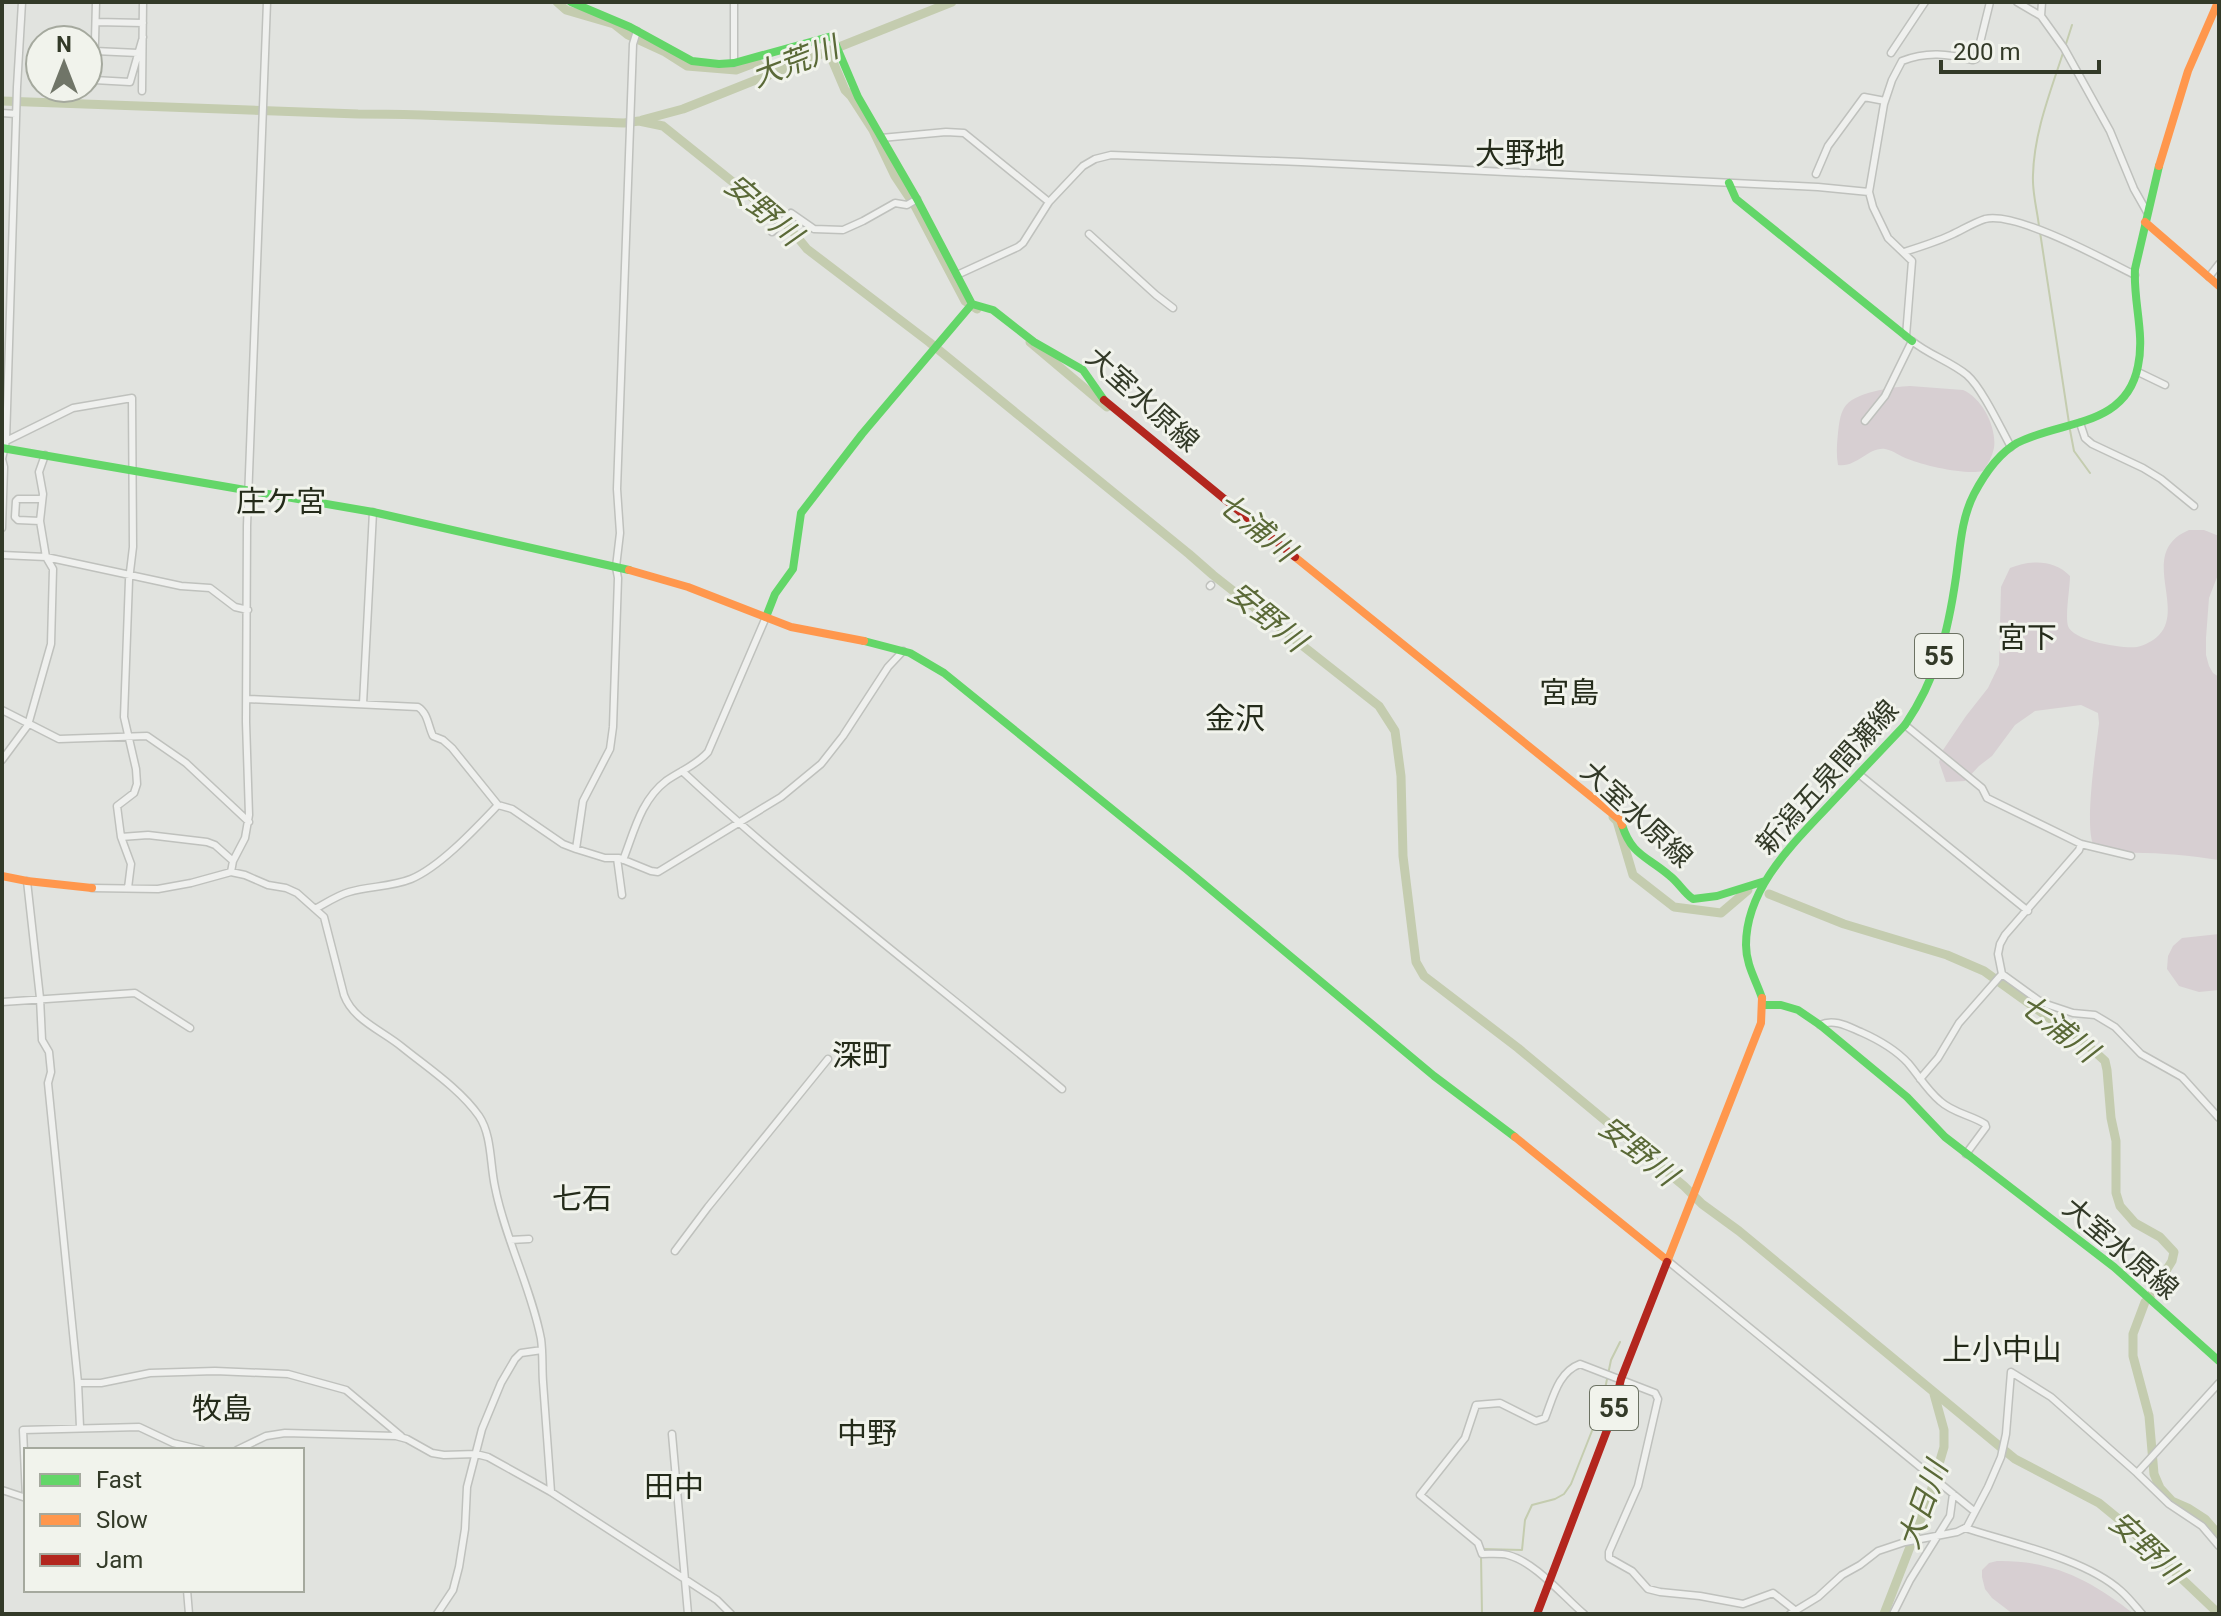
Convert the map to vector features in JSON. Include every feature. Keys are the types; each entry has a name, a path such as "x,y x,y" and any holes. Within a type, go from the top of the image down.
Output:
{"main road":[{"path":"571,2 692,61 734,63 832,36 858,97 917,199 972,304 862,434 801,513 793,569 775,594 766,617"},
{"path":"2138,372 2142,350 2134,288 2146,217 2185,74 2215,3"},
{"path":"1729,183 1736,199 1909,339"},
{"path":"2146,217 2219,286"},
{"name":"大室水原線","path":"972,304 993,310 1034,342 1083,370 1102,398 1620,820 1625,827 1625,838 1631,846 1668,874 1691,898 1696,900 1729,893 1765,881"},
{"name":"新潟五泉間瀬線","path":"1765,881 1781,857 1860,775 1920,705 1933,678 1942,647 1968,504 1991,469 2011,447 2036,435 2106,413 2124,398 2138,372"},
{"path":"4,446 373,512 616,567 688,587 791,627 903,651 923,659 1186,869 1434,1076 1491,1117 1668,1261"},
{"path":"2,876 92,888"},
{"name":"55","path":"1537,1614 1612,1417 1621,1379 1761,1023 1764,1005 1747,962 1745,940 1765,881"},
{"name":"大室水原線","path":"1764,1005 1781,1005 1798,1010 1820,1025 1907,1097 1945,1137 2114,1267 2219,1361"}],"street":[{"path":"2,528 2,459 22,2"},
{"path":"96,2 96,22 143,23"},
{"path":"142,91 143,2"},
{"path":"231,872 249,822 249,491 267,2"},
{"path":"734,2 734,63"},
{"path":"1891,53 1925,2"},
{"path":"1865,421 1885,396 1909,339 1912,261 1888,238 1869,192 1885,101 1902,61 1927,54 1976,59 1990,2"},
{"path":"2017,2 2041,16 2065,50 2110,131 2146,217"},
{"path":"2041,16 2042,2"},
{"path":"576,849 583,801 610,749 612,739 616,567 620,533 617,489 635,35"},
{"path":"104,81 130,82 143,37"},
{"path":"104,51 138,53"},
{"path":"1816,174 1828,146 1864,97 1885,101"},
{"path":"2,113 16,113"},
{"path":"881,138 964,133 1049,202"},
{"path":"957,275 1023,243 1049,202 1089,162 1121,154 1869,192"},
{"path":"774,231 791,213 814,229 843,230 895,203 907,205 917,199"},
{"path":"2,213 13,214"},
{"path":"1904,252 1996,217 2081,247 2135,275"},
{"path":"1089,234 1173,308"},
{"path":"2209,277 2219,264"},
{"path":"1909,339 1975,384 2011,447"},
{"path":"2138,372 2165,385"},
{"path":"4,446 73,408 132,398 131,574 124,717 137,784 134,793 117,806 121,837 131,864 128,888"},
{"path":"2073,425 2092,444 2143,468 2194,506"},
{"path":"2,760 28,725 51,644 53,569 46,557 40,521 42,488 39,472 45,455"},
{"path":"40,521 18,520 15,517 16,501 42,499"},
{"path":"363,704 373,512"},
{"path":"2,555 46,557 181,586 210,588 235,607 248,610"},
{"path":"622,895 620,859 641,813 655,791 708,752 766,617"},
{"path":"248,699 405,705 422,709 433,736 452,748 498,805 512,809 563,844 658,872 781,797 821,764 888,667 903,651"},
{"path":"2,710 59,739 147,736 186,763 249,822"},
{"path":"1905,725 1982,788 1987,798 2081,844 2131,856"},
{"path":"682,771 737,822 903,961 1062,1089"},
{"path":"1860,775 2028,911"},
{"path":"315,909 349,892 415,878 483,823 498,805"},
{"path":"121,837 148,835 207,842 233,861"},
{"path":"1920,1079 1938,1058 1959,1023 2001,974 2000,944 2081,844"},
{"path":"92,888 158,889 231,872 297,893 324,917 344,995 355,1013 449,1085 482,1121 495,1189 542,1350 551,1492"},
{"path":"27,881 42,1040 49,1052 51,1072 48,1083 80,1427"},
{"path":"2001,974 2038,1000 2073,1013 2095,1015 2115,1027 2141,1054 2182,1077 2219,1118"},
{"path":"2,1002 135,993 190,1028"},
{"path":"1820,1025 1825,1022 1848,1025 1892,1048 1943,1104 1985,1124 1986,1127 1966,1154"},
{"path":"675,1251 828,1059"},
{"path":"510,1240 529,1239"},
{"path":"1668,1261 1974,1511"},
{"path":"437,1614 453,1590 465,1529 467,1487 475,1454 501,1383 521,1353 542,1350"},
{"path":"1584,1614 1519,1559 1504,1554 1482,1554 1478,1543 1420,1495 1465,1438 1476,1405 1500,1403 1541,1421 1545,1418 1557,1383 1580,1364 1655,1393 1658,1399 1638,1486 1609,1552 1609,1558 1636,1575 1648,1589 1734,1604 1743,1604 1773,1593 1793,1612 1878,1551 1965,1528 2001,1457 2011,1372 2051,1397 2169,1504 2202,1526 2219,1546"},
{"path":"78,1383 101,1383 150,1373 215,1371 288,1374 346,1390 404,1438 432,1453 488,1457 551,1492 685,1578 731,1614"},
{"path":"2137,1473 2219,1383"},
{"path":"24,1453 23,1430 80,1427 139,1427 173,1443 194,1448"},
{"path":"241,1448 266,1436 285,1433 404,1438"},
{"path":"672,1434 688,1614"},
{"path":"2,1490 24,1497"},
{"path":"1893,1614 1950,1516 1953,1493"},
{"path":"1965,1528 2091,1571 2120,1589 2142,1614"},
{"path":"187,1592 189,1614"}],"shaded area":[{"path":"1910,386 1963,390 1976,399 1991,423 1994,440 1992,454 1983,471 1966,472 1935,467 1885,449 1838,465 1839,423 1849,403 1874,391"},
{"path":"2189,530 2204,530 2219,536 2219,572 2209,598 2206,655 2213,673 2219,677 2219,860 2097,850 2092,843 2090,811 2098,713 2081,705 2035,711 2015,725 1992,756 1965,781 1946,782 1939,762 1943,750 1988,688 1999,665 2001,587 2010,568 2026,563 2042,563 2064,570 2070,576 2067,621 2072,631 2099,643 2137,647 2157,637 2166,623 2166,552 2174,540"},
{"path":"2219,934 2219,990 2199,992 2179,986 2167,969 2173,946 2182,938"},
{"path":"1989,1563 2036,1564 2070,1574 2102,1591 2134,1614 2013,1614 1985,1589 1982,1570"}],"waterway":[{"path":"557,2 566,10 614,24 628,35 687,66 736,70 757,62 768,76"},
{"name":"大荒川","path":"642,120 683,109 952,2"},
{"path":"2065,47 2072,25"},
{"name":"七浦川","path":"828,50 845,90 873,130 895,176 915,206 965,301 977,309"},
{"path":"2039,226 2033,188 2036,144 2063,53"},
{"name":"安野川","path":"2,101 624,123 639,121 663,126 789,227 807,249 929,342 1213,575 1379,706 1395,731 1401,776 1403,856 1416,962 1424,976 1518,1048 1702,1204 1739,1231 2015,1459 2099,1503 2219,1614"},
{"path":"2040,232 2069,423"},
{"name":"七浦川","path":"1030,342 1107,407"},
{"path":"2070,430 2074,451 2090,473"},
{"name":"七浦川","path":"1613,817 1617,821 1633,875 1674,907 1721,913 1748,890"},
{"name":"七浦川","path":"1769,894 1844,924 1947,955 1984,971 2068,1029 2105,1061 2116,1141 2116,1193 2120,1206 2135,1223 2160,1237 2174,1252 2172,1261 2151,1295"},
{"name":"七浦川","path":"2145,1302 2133,1334 2133,1356 2149,1416 2154,1474 2160,1488 2172,1501 2205,1519 2219,1535"},
{"path":"1482,1549 1522,1550 1525,1520 1532,1505 1555,1499 1564,1494 1571,1484 1601,1408 1611,1360 1620,1342"},
{"name":"大日川","path":"1884,1614 1929,1498 1944,1447 1944,1430 1934,1394"},
{"path":"1481,1555 1482,1614"}],"traffic: fast":[{"path":"571,2 630,27 692,61 734,63 832,36 858,97 917,199 972,304 993,310 1034,342 1083,370 1104,400"},
{"path":"1762,998 1746,952 1748,924 1754,903 1789,849 1905,725 1916,707 1940,654 1953,597 1964,524 1982,480 1998,459 2017,443 2106,412 2120,401 2131,386 2140,354 2135,269 2159,166"},
{"path":"1729,183 1736,199 1912,341"},
{"path":"766,617 775,594 793,569 801,513 862,434 972,304"},
{"path":"2,448 373,512 629,570"},
{"path":"864,641 910,653 944,673 1434,1076 1515,1137"},
{"path":"1622,825 1630,843 1641,855 1662,869 1693,899 1717,896 1765,881"},
{"path":"1764,1005 1781,1005 1798,1010 1820,1025 1907,1097 1945,1137 2114,1267 2219,1361"}],"traffic: slow":[{"path":"2159,166 2188,71 2218,2"},
{"path":"2145,222 2219,286"},
{"path":"1295,557 1620,820 1622,825"},
{"path":"629,570 688,587 791,627 864,641"},
{"path":"2,876 92,888"},
{"path":"1667,1262 1761,1023 1762,998"},
{"path":"1515,1137 1668,1261"}],"traffic: jam":[{"path":"1104,400 1295,557"},
{"path":"1537,1614 1612,1417 1621,1379 1667,1262"}],"district":[{"name":"大野地","path":"1520,154"},
{"name":"庄ケ宮","path":"281,502"},
{"name":"宮下","path":"2027,638"},
{"name":"宮島","path":"1569,693"},
{"name":"金沢","path":"1235,719"},
{"name":"深町","path":"862,1056"},
{"name":"七石","path":"582,1199"},
{"name":"上小中山","path":"2002,1350"},
{"name":"牧島","path":"222,1409"},
{"name":"中野","path":"867,1434"},
{"name":"田中","path":"674,1487"}]}
